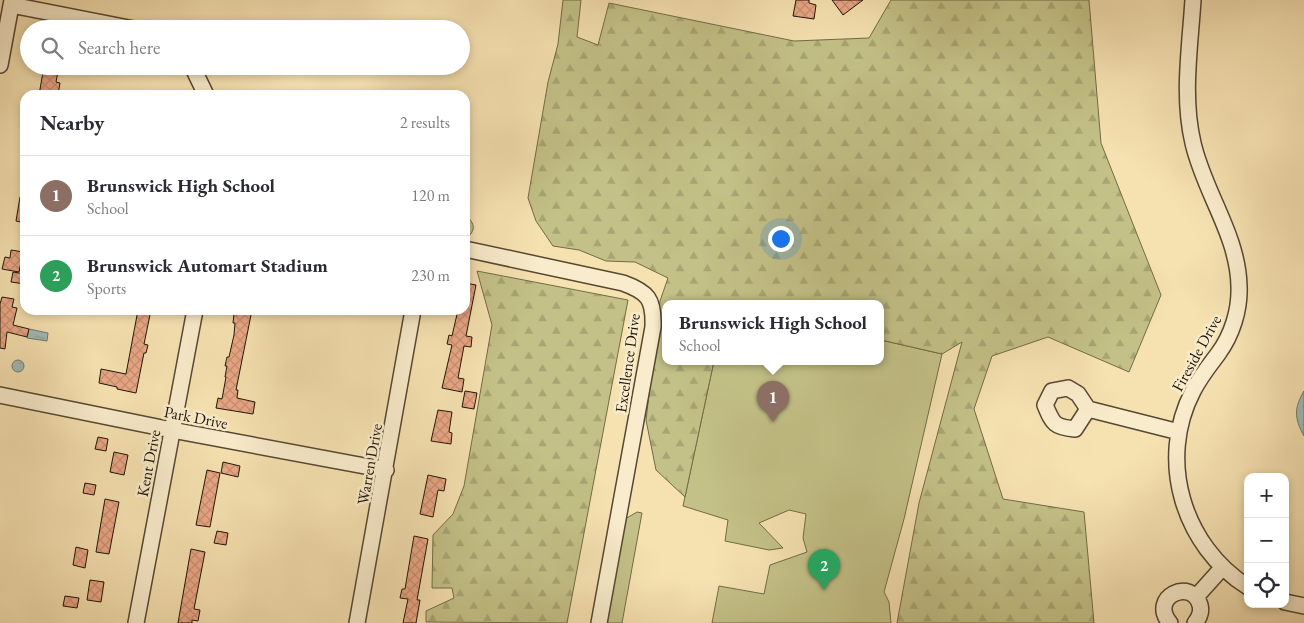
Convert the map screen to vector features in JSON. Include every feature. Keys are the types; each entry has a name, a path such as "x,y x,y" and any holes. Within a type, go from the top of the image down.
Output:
{"street":[{"name":"Fireside Drive","path":"1194,0 1187,99 1189,121 1199,166 1234,251 1239,287 1238,305 1229,336 1192,392 1184,412 1179,432 1176,462 1183,502 1199,539 1222,568 1244,584"},
{"path":"0,65 12,3 92,20"},
{"path":"196,75 204,90"},
{"name":"Excellence Drive","path":"470,250 623,283 638,288 648,296 652,303 654,313 653,326 599,623"},
{"name":"Kent Drive","path":"136,623 194,315"},
{"name":"Warren Drive","path":"357,623 386,470 412,315"},
{"name":"Park Drive","path":"0,395 172,430 386,470"},
{"path":"1088,409 1179,432"},
{"path":"1196,597 1222,568"},
{"path":"1170,623 1165,616 1164,610 1168,598 1172,594 1184,591 1196,597 1200,608 1200,613 1195,623"},
{"path":"1289,603 1304,606"}],"green space":[{"path":"563,0 581,0 577,37 598,45 609,3 794,41 869,38 891,0 1089,0 1101,143 1161,295 1129,372 1048,337 992,356 974,409 1003,499 1084,512 1094,623 897,623 919,503 962,342 942,354 884,341 884,300 662,300 662,365 713,365 685,497 656,470 646,420 660,301 668,278 635,262 606,261 579,250 553,246 536,221 528,198 548,82 558,44"},
{"path":"470,220 473,224 470,234"},
{"path":"477,271 628,300 567,623 426,622 426,611 454,598 452,588 432,588 433,535 453,514 464,486 492,325"},
{"path":"884,341 942,354 904,519 884,592 889,602 891,623 712,623 719,586 764,594 770,565 807,552 803,538 806,514 789,510 759,523 783,548 769,550 725,541 728,520 683,506 713,365 884,365"},
{"path":"637,512 642,513 622,623 606,623 625,519"}],"water":[{"path":"29,329 48,333 47,341 27,338"},
{"path":"18,360 24,366 18,372 12,366"},
{"path":"1304,391 1304,436 1298,424 1296,413 1298,403"}],"building":[{"path":"796,0 809,0 809,3 816,5 814,19 793,16"},
{"path":"832,0 863,0 843,15"},
{"path":"42,75 57,75 56,82 60,83 59,90 40,90"},
{"path":"20,197 20,222 16,221"},
{"path":"11,250 20,252 19,272 2,269 5,257 10,258"},
{"path":"13,272 20,273 20,283 11,282"},
{"path":"470,284 476,285 466,336 472,337 471,347 464,346 458,378 464,379 462,392 442,388 452,345 447,344 449,335 452,336 457,315 470,315"},
{"path":"2,297 14,299 12,307 17,308 13,325 29,329 27,337 7,332 5,349 0,348 0,304"},
{"path":"137,315 150,315 144,344 148,345 146,353 144,353 136,393 99,383 101,369 126,374"},
{"path":"234,315 251,315 236,390 238,390 237,398 255,402 253,414 216,408 218,398 222,399 227,366 225,366 234,335 235,323 233,323"},
{"path":"465,391 477,393 474,409 462,407"},
{"path":"438,410 452,412 449,432 452,433 451,444 431,441"},
{"path":"98,437 108,439 106,451 95,449"},
{"path":"114,452 128,455 124,475 110,472"},
{"path":"223,462 240,466 238,477 221,473"},
{"path":"207,470 220,473 210,527 196,525"},
{"path":"428,475 446,479 444,491 438,490 433,517 420,514"},
{"path":"85,483 96,485 94,495 83,493"},
{"path":"105,499 119,502 109,554 96,552"},
{"path":"217,531 228,533 226,545 214,543"},
{"path":"414,536 428,539 417,600 420,600 416,623 403,623 408,599 400,598 402,589 405,589"},
{"path":"76,547 88,550 85,568 73,565"},
{"path":"191,549 205,552 194,609 200,610 198,621 192,620 192,623 178,623"},
{"path":"90,580 104,582 101,602 87,600"},
{"path":"65,596 79,598 77,608 63,606"}],"place":[{"name":"Brunswick High School","path":"773,422"},
{"name":"Brunswick Automart Stadium","path":"824,590"}]}
